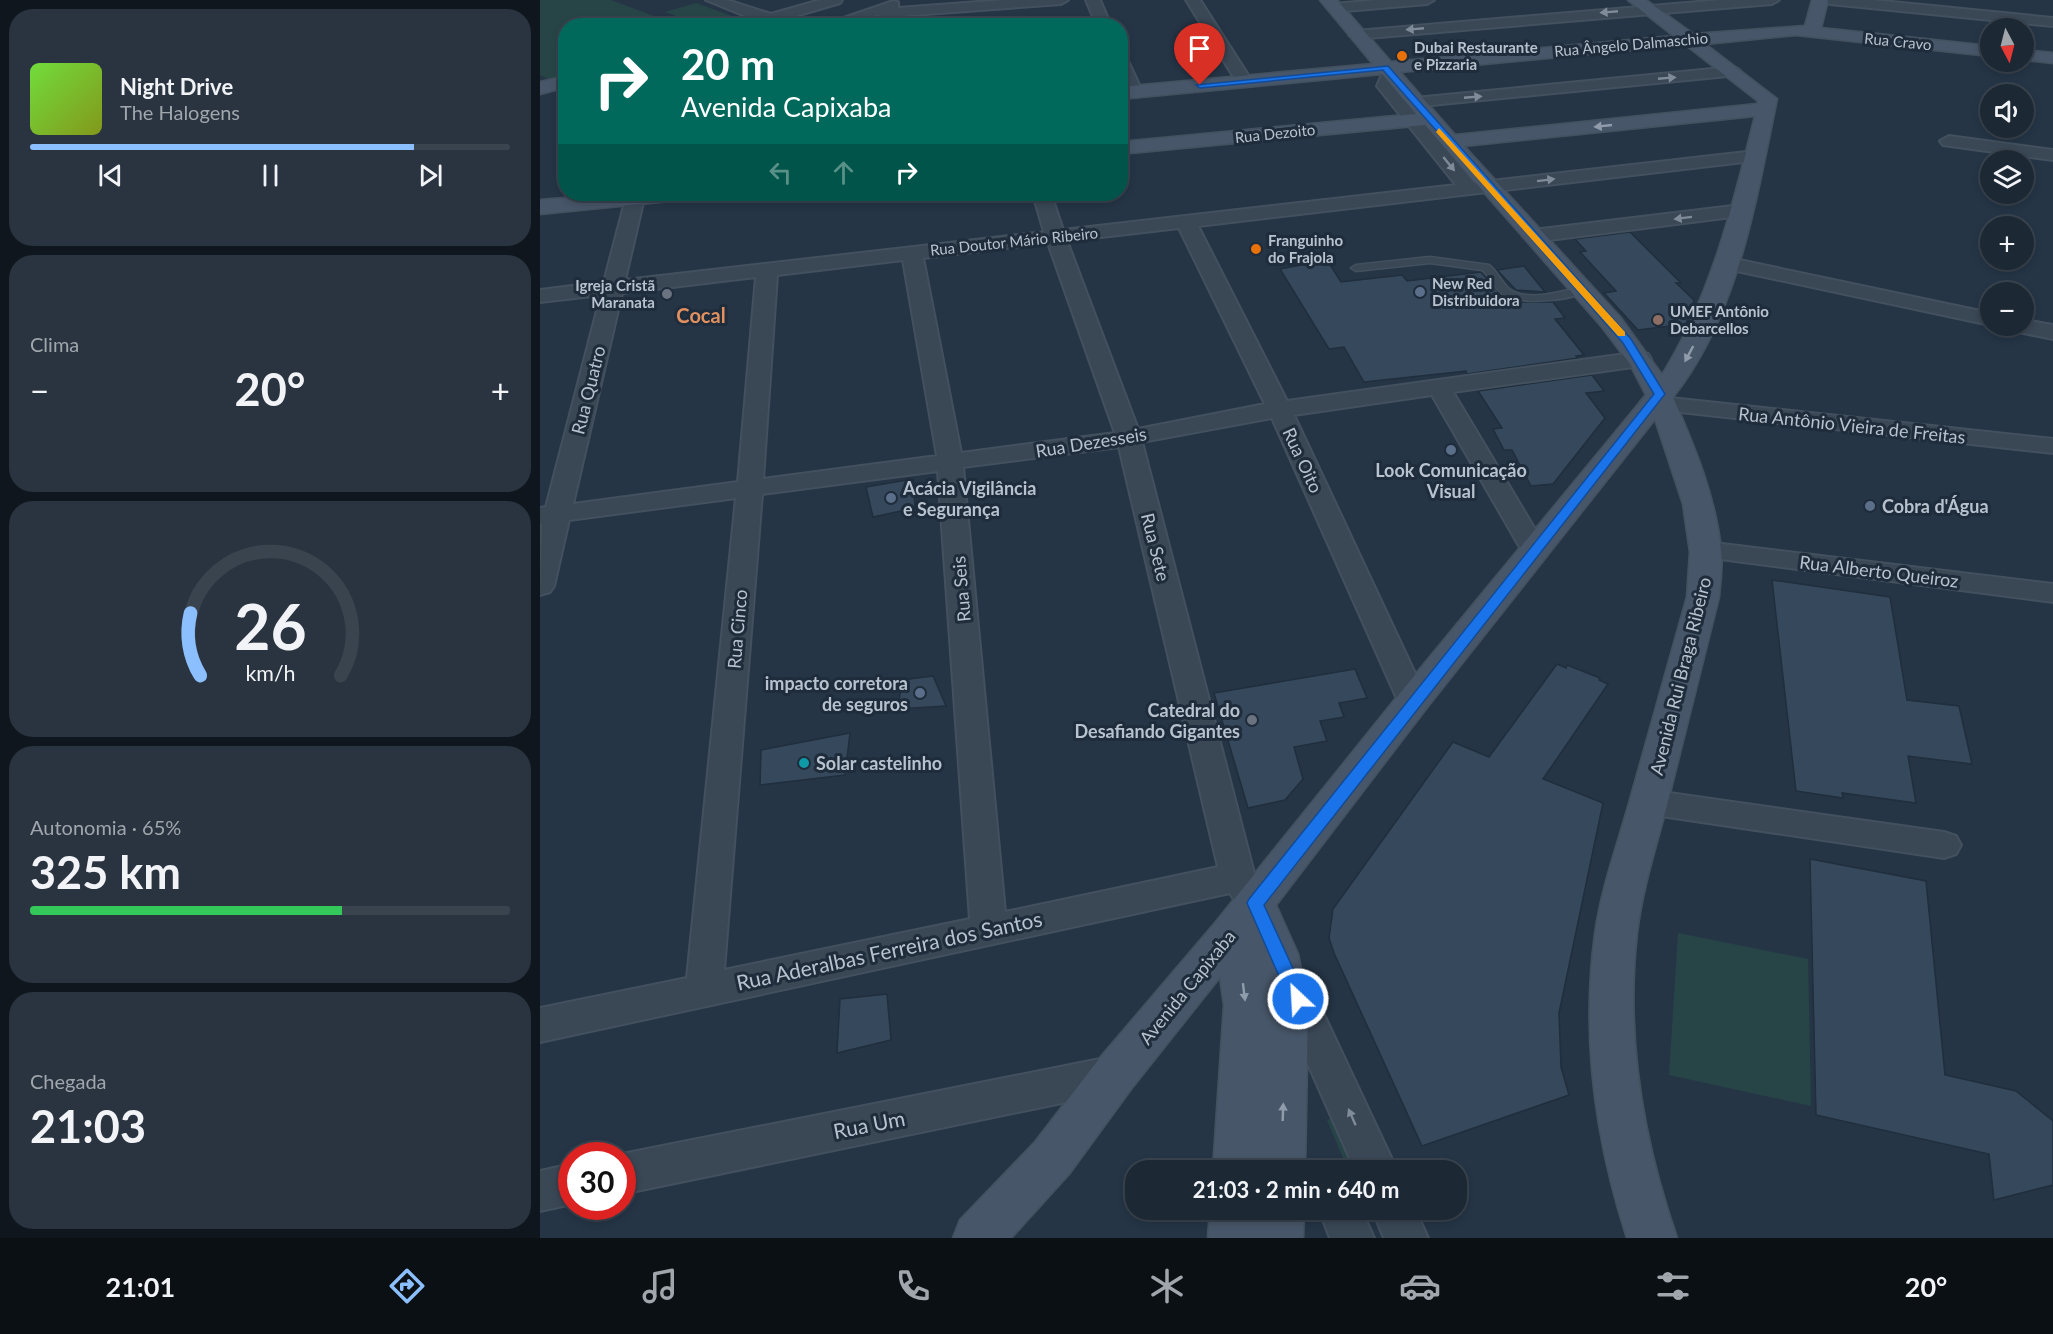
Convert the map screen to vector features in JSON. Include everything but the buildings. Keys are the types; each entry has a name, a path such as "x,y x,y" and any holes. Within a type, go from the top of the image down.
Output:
{"street":[{"path":"713,0 764,18"},
{"path":"786,18 835,0"},
{"path":"884,16 910,0"},
{"path":"884,16 1061,0"},
{"path":"1093,0 1101,18"},
{"path":"1193,0 1244,81"},
{"path":"1318,0 1365,57 1385,68"},
{"path":"1331,4 1427,0"},
{"path":"1356,34 1642,4 1772,0"},
{"path":"1804,0 1804,31"},
{"path":"1804,31 1820,0"},
{"path":"1830,0 1980,19"},
{"path":"2011,0 2013,18"},
{"name":"Avenida Rui Braga Ribeiro","path":"1331,4 1385,68 1419,114 1449,142 1478,188 1533,236 1640,358 1691,478 1702,517 1706,550 1703,597 1648,802 1616,933 1611,1015 1619,1110 1629,1162 1652,1238"},
{"path":"1642,4 1733,72 1767,104"},
{"path":"2034,22 2053,22"},
{"name":"Rua Ângelo Dalmaschio","path":"1128,92 1688,39 1804,31"},
{"name":"Rua Cravo","path":"1804,31 1980,50"},
{"path":"2034,56 2053,58"},
{"path":"1419,114 1733,72"},
{"path":"541,90 558,84"},
{"path":"1449,142 1767,104"},
{"path":"1658,401 1691,351 1725,263 1741,211 1767,104"},
{"path":"1419,114 1478,188"},
{"name":"Rua Dezoito","path":"1128,147 1419,114"},
{"path":"1948,141 2053,155"},
{"name":"Rua Doutor Mário Ribeiro","path":"540,296 1755,156"},
{"path":"540,207 592,201"},
{"name":"Rua Quatro","path":"540,586 548,515 614,286 634,201"},
{"name":"Rua Sete","path":"1044,201 1129,438 1241,905"},
{"path":"1533,236 1741,211"},
{"name":"Rua Oito","path":"1186,222 1280,410 1413,701"},
{"name":"Rua Seis","path":"912,252 950,462 988,928"},
{"path":"1725,263 1980,317"},
{"name":"Rua Cinco","path":"704,989 750,487 767,269"},
{"path":"2034,328 2053,332"},
{"name":"Rua Dezesseis","path":"548,515 1129,438 1240,415 1640,358"},
{"path":"1439,387 1535,551"},
{"name":"Rua Antônio Vieira de Freitas","path":"1658,401 2053,446"},
{"name":"Avenida Capixaba","path":"978,1238 1052,1158 1241,905 1413,701 1658,401"},
{"name":"Rua Alberto Queiroz","path":"1706,550 2053,593"},
{"path":"1648,802 1944,845"},
{"path":"1241,905 1272,943 1371,1160"},
{"path":"1238,1160 1246,1005 1241,972 1241,905"},
{"name":"Rua Aderalbas Ferreira dos Santos","path":"540,1025 988,928 1241,905"},
{"path":"1272,943 1282,978 1286,1015 1281,1160"},
{"name":"Rua Um","path":"636,1171 1115,1074"},
{"name":"Avenida Capixaba","path":"1007,1238 1052,1158"},
{"path":"540,1191 558,1187"},
{"path":"1233,1238 1234,1220"},
{"path":"1278,1238 1279,1220"},
{"path":"1345,1220 1352,1238"},
{"path":"1398,1220 1406,1238"}],"lane":[{"path":"1356,268 1439,260 1485,267 1502,288 1518,296 1535,297 1582,290"}],"green space":[{"path":"540,0 611,0 659,18 558,18 558,78 551,80 540,75"},
{"path":"696,3 732,16 682,18 665,12"},
{"path":"1678,933 1808,959 1811,1106 1669,1075"},
{"path":"1336,1117 1354,1160 1344,1160 1327,1120"}],"slow traffic":[{"path":"1439,130 1621,334"}],"place":[{"name":"Dubai Restaurante e Pizzaria","path":"1402,56"},
{"name":"Franguinho do Frajola","path":"1256,249"},
{"name":"New Red Distribuidora","path":"1420,292"},
{"name":"Igreja Cristã Maranata","path":"667,294"},
{"name":"UMEF Antônio Debarcellos","path":"1658,320"},
{"name":"Look Comunicação Visual","path":"1451,450"},
{"name":"Acácia Vigilância e Segurança","path":"891,498"},
{"name":"Cobra d'Água","path":"1870,506"},
{"name":"impacto corretora de seguros","path":"920,693"},
{"name":"Catedral do Desafiando Gigantes","path":"1252,720"},
{"name":"Solar castelinho","path":"804,763"}],"district":[{"name":"Cocal","path":"701,315"}],"route":[{"path":"1200,85 1385,68 1488,187 1628,341 1659,394 1413,701 1255,903 1298,999"}]}
